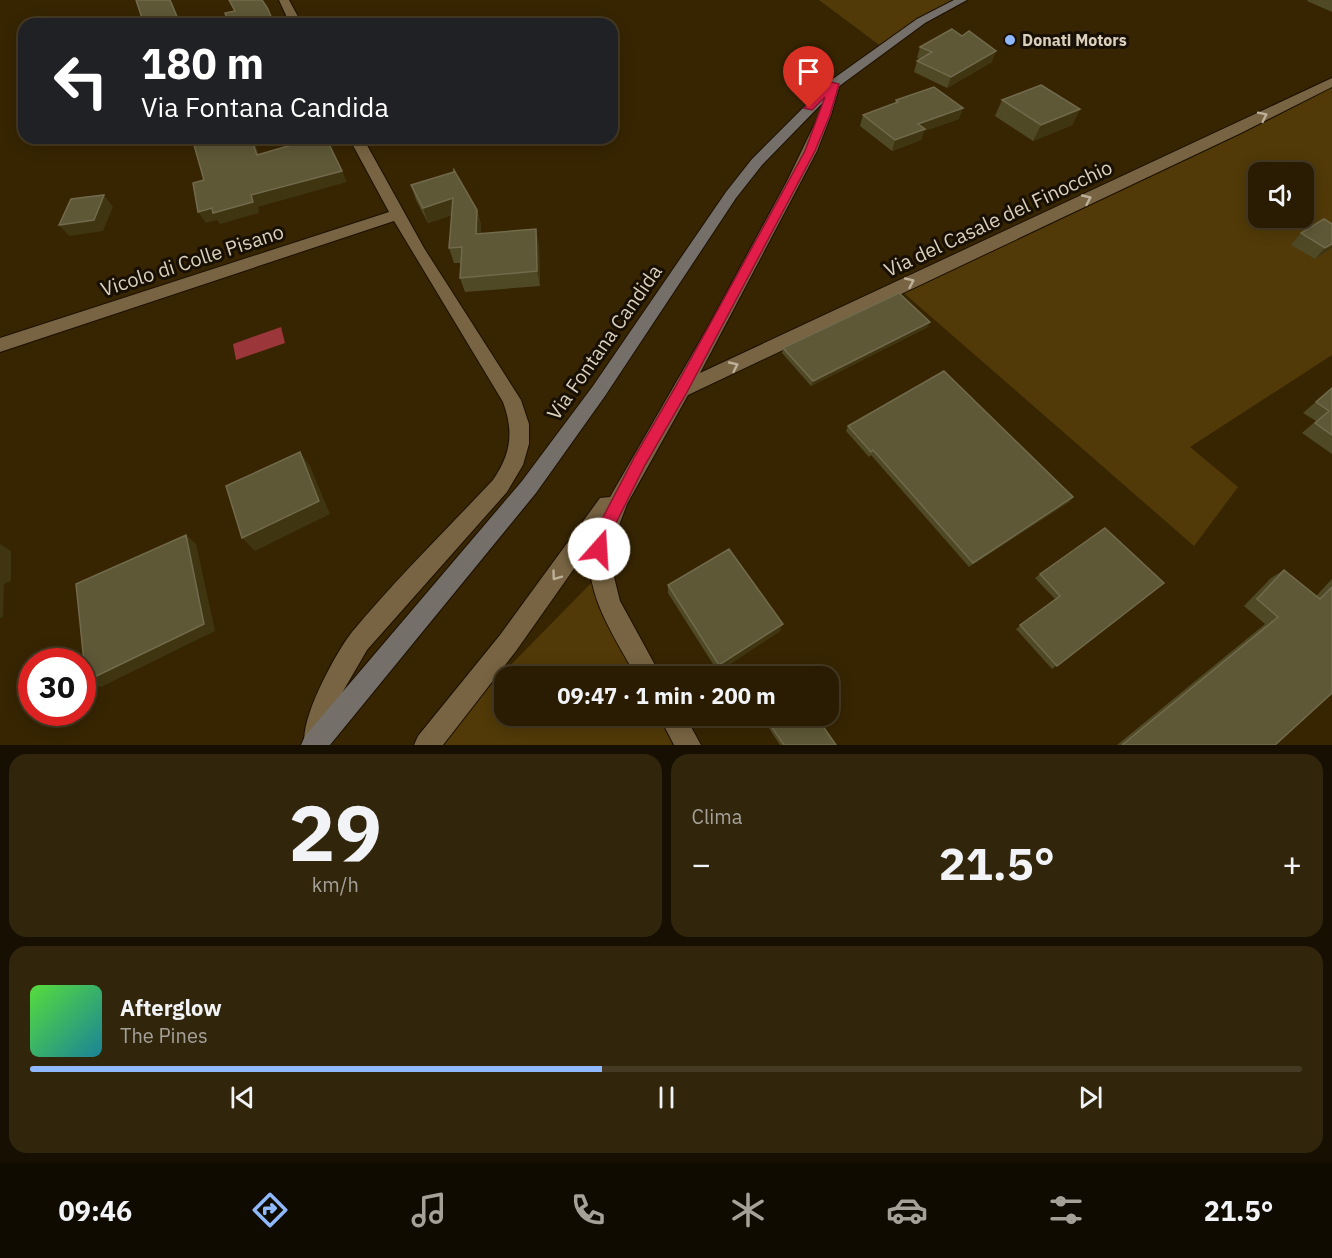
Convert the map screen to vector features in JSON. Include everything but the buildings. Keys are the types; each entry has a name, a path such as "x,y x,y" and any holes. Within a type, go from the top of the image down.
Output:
{"main road":[{"name":"Via Fontana Candida","path":"315,744 529,487 599,391 743,179 769,148 834,84 921,21 962,0"}],"street":[{"path":"284,0 293,18"},
{"name":"Via del Casale del Finocchio","path":"681,390 1236,130 1332,82"},
{"path":"644,666 610,604 603,584 599,549 605,528 810,151 825,115 834,84"},
{"path":"315,744 325,704 338,673 349,656 370,628 500,486 515,465 520,447 519,421 512,400 397,215 359,144"},
{"name":"Vicolo di Colle Pisano","path":"0,345 397,215"},
{"path":"427,745 508,643 640,460"},
{"path":"677,726 688,745"}],"shaded area":[{"path":"819,0 962,0 882,47"},
{"path":"1332,82 1332,355 1190,447 1238,487 1194,546 898,288"},
{"path":"281,327 285,343 236,360 233,344"},
{"path":"601,573 615,614 644,666 510,666"},
{"path":"494,682 494,726 677,726 688,745 432,745"}],"place":[{"name":"Donati Motors","path":"1010,40"}],"route":[{"path":"599,549 605,528 640,460 681,390 810,151 822,125 834,84 809,108"}]}
